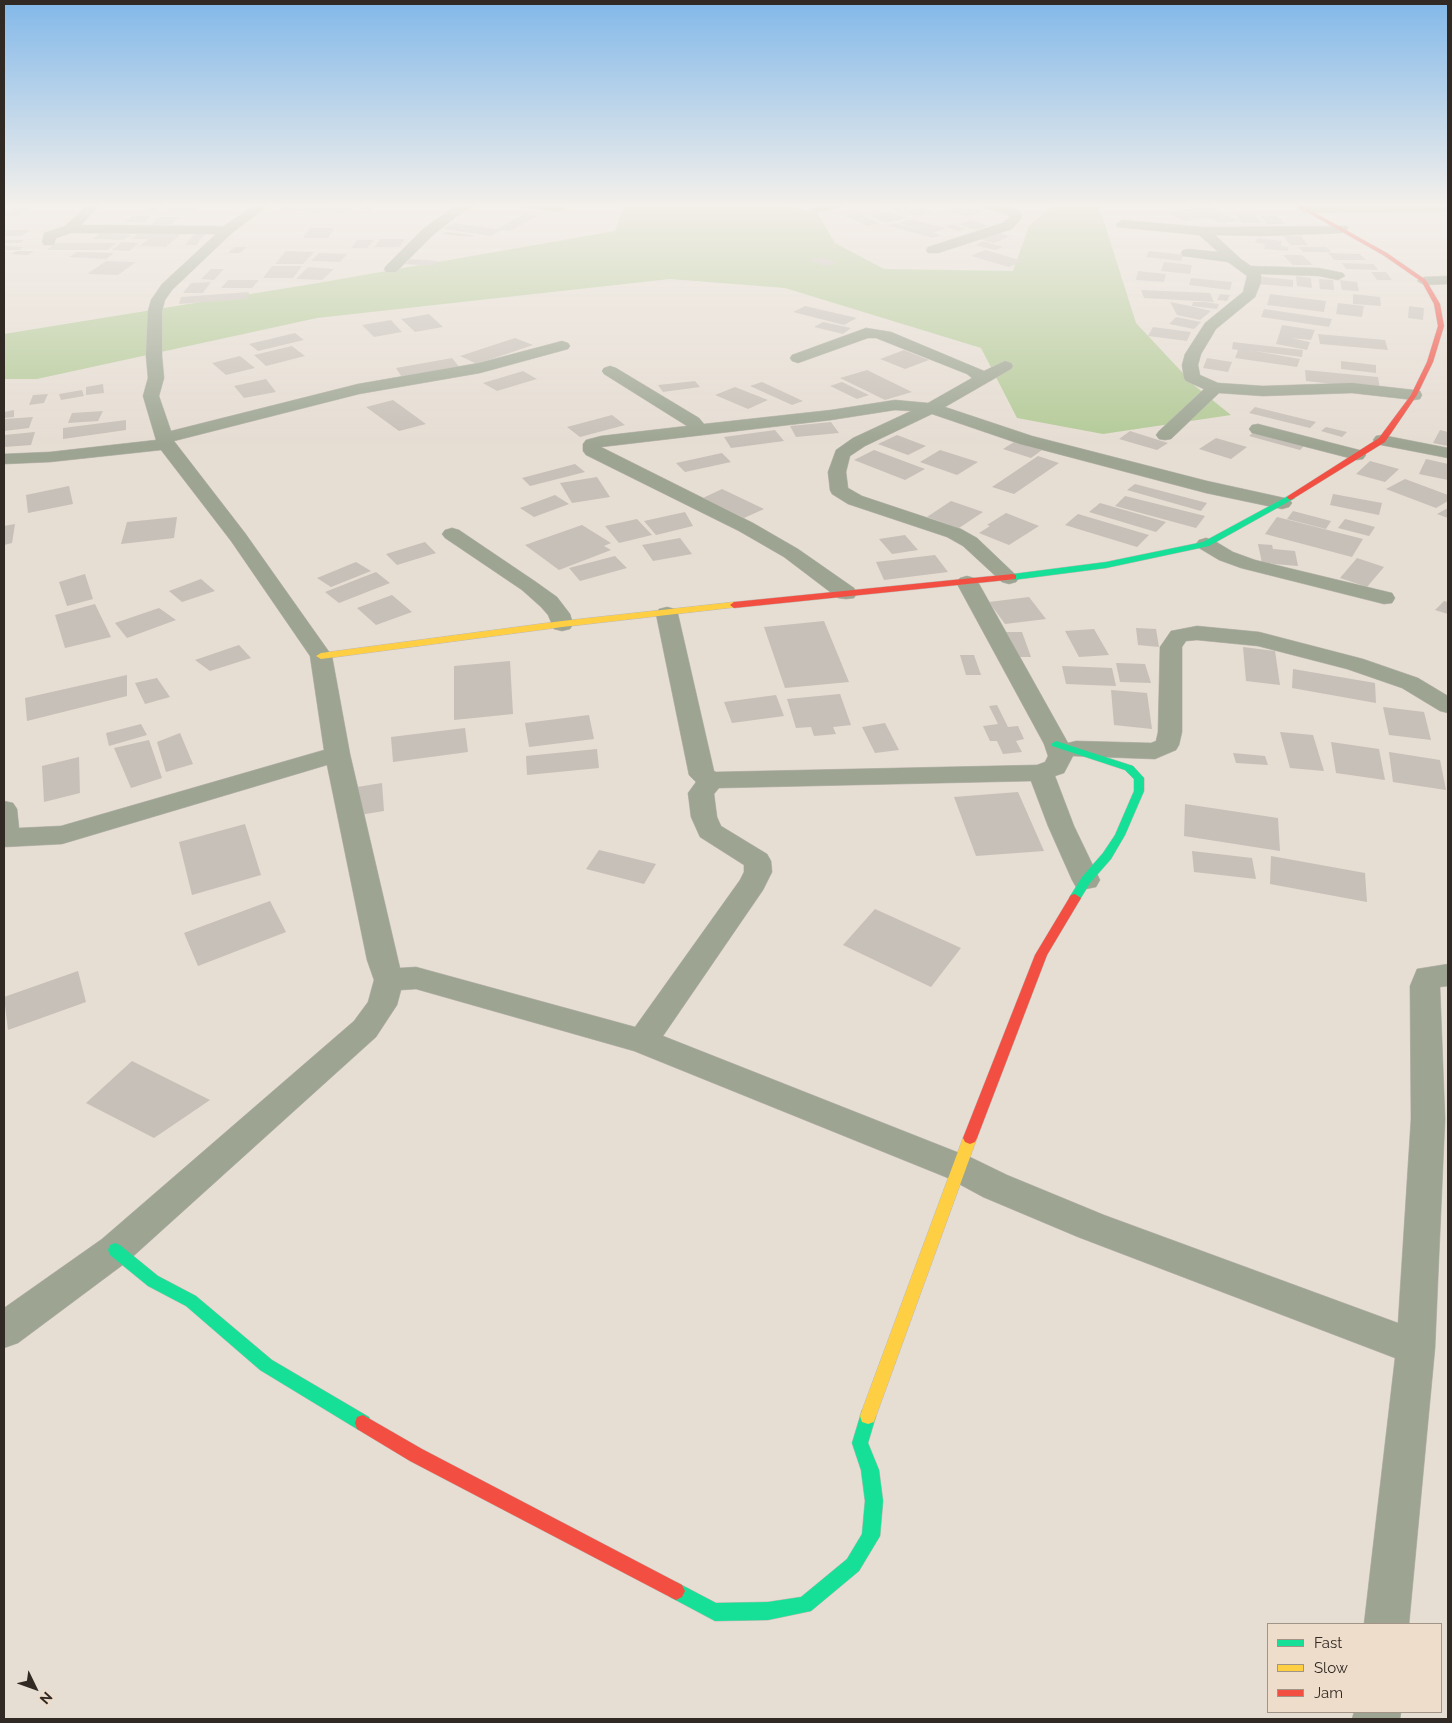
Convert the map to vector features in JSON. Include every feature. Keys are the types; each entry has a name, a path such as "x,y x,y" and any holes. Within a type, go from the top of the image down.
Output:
{"street":[{"path":"4,1330 115,1250 365,1029 382,1005 389,980 382,960 337,754 321,656 238,537 165,441 152,396 156,378 154,356 155,312 158,300 172,283"},
{"path":"1252,283 1250,294 1210,326 1193,354 1190,366 1192,378 1216,388 1264,391 1352,388 1414,395"},
{"path":"321,656 562,624 846,593 1009,578 1106,565 1206,544 1282,503 1382,440 1414,395 1430,362 1441,326 1437,304 1426,283"},
{"path":"798,358 866,333 876,333 886,335 973,371 979,375 980,379"},
{"path":"4,459 50,457 165,441 358,389 480,368 562,346"},
{"path":"1005,366 931,408 874,434 842,454 837,472 839,490 855,500 954,533 970,542 1009,578"},
{"path":"610,371 694,422 699,429"},
{"path":"1165,435 1216,388"},
{"path":"846,593 791,553 746,527 592,451 592,444 601,441 895,406 931,408 1026,440 1146,472 1282,503"},
{"path":"1258,429 1357,455"},
{"path":"1382,440 1448,453"},
{"path":"1098,473 1146,472"},
{"path":"452,534 529,586 549,602 559,614 562,624"},
{"path":"1206,544 1226,556 1248,564 1384,598"},
{"path":"115,1250 154,1281 191,1301 266,1365 416,1455 715,1612 768,1611 805,1605 853,1566 871,1536 874,1501 870,1470 860,1443 874,1396 980,1111 1041,955 1086,880 1107,856 1120,834 1139,792 1139,778 1129,768 1066,746 967,582"},
{"path":"667,614 702,774 712,780 1041,774 1055,767 1066,746"},
{"path":"1066,746 1156,751 1167,745 1170,732 1171,647 1179,636 1197,633 1259,639 1355,664 1410,683 1448,706"},
{"path":"4,809 5,838 62,835 337,754"},
{"path":"1041,774 1061,826 1086,880"},
{"path":"642,1040 753,884 758,872 757,861 721,840 709,830 704,817 701,793 712,780"},
{"path":"1386,1623 1416,1348 1428,1119 1425,986 1428,977 1448,975"},
{"path":"389,980 416,978 642,1040 960,1168 995,1186 1091,1226 1416,1348"}],"green space":[{"path":"630,283 317,318 37,379 4,379 4,334 312,284"},
{"path":"726,283 1123,283 1136,323 1195,386 1231,415 1103,434 1017,418 981,348 785,288"}],"building":[{"path":"191,283 210,283 203,293 183,293"},
{"path":"225,283 256,283 252,288 221,288"},
{"path":"1189,283 1232,283 1230,290 1189,285"},
{"path":"1293,283 1293,287 1257,284"},
{"path":"1297,283 1312,283 1312,288 1297,286"},
{"path":"1319,283 1333,283 1334,290 1320,289"},
{"path":"1341,283 1357,283 1359,291 1342,290"},
{"path":"1141,290 1210,293 1214,302 1144,298"},
{"path":"249,292 247,299 179,304 181,297"},
{"path":"1220,294 1230,295 1227,301 1217,300"},
{"path":"1270,294 1326,301 1324,312 1267,305"},
{"path":"1353,294 1380,297 1381,306 1353,304"},
{"path":"1170,302 1211,311 1200,320 1177,315"},
{"path":"1193,302 1219,304 1217,309 1192,306"},
{"path":"1338,303 1364,306 1362,317 1336,314"},
{"path":"805,306 857,318 844,325 793,312"},
{"path":"1409,306 1424,308 1423,320 1408,318"},
{"path":"1264,309 1332,319 1329,327 1261,317"},
{"path":"429,314 443,327 415,332 401,319"},
{"path":"1176,317 1201,322 1194,329 1169,324"},
{"path":"391,320 402,332 374,337 362,325"},
{"path":"823,322 851,328 843,334 814,327"},
{"path":"1282,325 1315,330 1311,340 1291,338 1310,342 1307,350 1276,344"},
{"path":"1153,327 1191,332 1187,341 1148,336"},
{"path":"295,333 304,340 258,351 249,344"},
{"path":"1318,334 1385,340 1388,350 1320,344"},
{"path":"515,338 533,345 477,364 460,356"},
{"path":"1233,342 1303,350 1302,357 1255,351 1300,359 1297,367 1235,358 1238,350 1232,349"},
{"path":"292,346 305,356 266,366 254,355"},
{"path":"904,350 929,360 905,369 880,359"},
{"path":"240,356 255,368 226,375 212,363"},
{"path":"452,358 461,369 403,379 396,368"},
{"path":"1207,358 1232,362 1228,372 1203,368"},
{"path":"1341,361 1376,365 1376,373 1341,369"},
{"path":"867,370 912,392 885,400 840,378"},
{"path":"1305,370 1378,377 1380,389 1306,381"},
{"path":"523,371 537,379 497,391 483,383"},
{"path":"266,379 276,392 244,398 234,386"},
{"path":"695,381 700,387 663,392 658,385"},
{"path":"762,382 803,401 792,405 750,386"},
{"path":"842,382 869,395 857,399 830,386"},
{"path":"103,384 104,393 86,395 86,387"},
{"path":"735,387 768,400 748,409 715,395"},
{"path":"82,390 84,396 61,400 59,394"},
{"path":"48,394 44,403 29,405 33,395"},
{"path":"393,400 426,424 399,431 366,407"},
{"path":"1255,407 1316,422 1310,428 1249,413"},
{"path":"14,410 14,417 4,418 4,412"},
{"path":"103,411 98,421 68,423 72,413"},
{"path":"612,415 625,425 580,437 567,427"},
{"path":"33,417 29,428 4,431 4,419"},
{"path":"126,420 126,430 63,439 63,428"},
{"path":"831,422 839,433 796,437 790,426"},
{"path":"1259,427 1310,440 1300,450 1249,436"},
{"path":"1326,427 1347,432 1342,437 1321,431"},
{"path":"775,430 784,441 731,448 724,437"},
{"path":"1440,430 1448,432 1448,446 1433,443"},
{"path":"1130,431 1168,443 1157,450 1119,439"},
{"path":"35,432 31,445 4,447 4,435"},
{"path":"897,435 926,446 908,455 878,444"},
{"path":"1216,438 1247,447 1231,459 1199,449"},
{"path":"1014,442 1042,450 1031,458 1003,449"},
{"path":"874,450 925,469 905,480 854,460"},
{"path":"940,450 978,462 957,475 920,462"},
{"path":"722,453 731,462 685,472 676,463"},
{"path":"1038,456 1059,463 1014,494 992,487"},
{"path":"1426,459 1448,464 1448,480 1419,474"},
{"path":"1370,461 1399,469 1385,482 1356,474"},
{"path":"575,464 585,472 530,486 522,478"},
{"path":"597,477 610,497 572,503 560,483"},
{"path":"1405,479 1448,495 1448,501 1436,508 1386,489"},
{"path":"1135,484 1207,503 1201,511 1127,490"},
{"path":"69,486 73,504 28,513 26,495"},
{"path":"722,489 764,509 744,518 703,498"},
{"path":"1333,494 1382,503 1379,515 1330,505"},
{"path":"555,495 569,504 534,517 520,508"},
{"path":"1125,496 1205,516 1196,528 1115,506"},
{"path":"951,501 983,512 959,528 927,517"},
{"path":"1100,503 1166,522 1156,532 1089,512"},
{"path":"1448,508 1448,518 1437,514"},
{"path":"1293,511 1331,521 1326,529 1287,519"},
{"path":"685,512 693,526 656,535 644,521"},
{"path":"1006,513 1039,526 1009,545 979,533 990,526 987,525"},
{"path":"1078,514 1149,535 1137,547 1065,525"},
{"path":"177,517 174,538 121,544 127,522"},
{"path":"1277,517 1363,539 1352,557 1265,534"},
{"path":"637,519 652,535 619,543 605,526"},
{"path":"1345,519 1375,527 1369,536 1338,528"},
{"path":"15,524 12,543 4,545 4,526"},
{"path":"582,525 611,543 604,546 611,550 559,570 525,545"},
{"path":"905,535 918,550 892,554 879,539"},
{"path":"680,538 692,554 653,561 642,545"},
{"path":"425,542 436,553 397,565 386,554"},
{"path":"1258,544 1272,545 1273,549 1295,551 1298,566 1262,563"},
{"path":"935,555 948,572 884,580 876,562"},
{"path":"615,556 627,568 580,581 569,568"},
{"path":"1357,558 1384,567 1367,587 1340,578"},
{"path":"356,562 371,571 331,587 317,578"},
{"path":"376,572 390,583 339,603 325,592"},
{"path":"85,574 93,599 67,606 59,582"},
{"path":"201,579 215,591 182,602 169,591"},
{"path":"392,595 412,612 376,625 357,608"},
{"path":"1029,597 1046,619 1005,624 989,602"},
{"path":"1444,601 1448,602 1448,614 1435,610"},
{"path":"95,604 111,637 65,648 55,615"},
{"path":"159,608 176,620 127,638 115,623"},
{"path":"824,621 849,682 785,688 764,627"},
{"path":"1136,628 1156,629 1159,647 1138,645"},
{"path":"1094,629 1109,655 1079,657 1065,631"},
{"path":"1001,632 1022,632 1031,657 1010,657"},
{"path":"239,645 251,658 210,671 195,660"},
{"path":"1243,647 1275,651 1280,685 1246,681"},
{"path":"960,655 974,655 981,675 966,675"},
{"path":"510,661 513,714 454,720 454,666"},
{"path":"1116,663 1145,664 1151,683 1120,682"},
{"path":"1062,666 1112,668 1116,686 1066,684"},
{"path":"1293,669 1375,683 1376,703 1292,688"},
{"path":"127,675 127,696 27,721 25,698"},
{"path":"157,678 170,697 145,704 135,683"},
{"path":"1111,690 1147,693 1152,729 1114,725"},
{"path":"840,694 851,725 833,727 836,734 814,736 811,727 796,728 787,699"},
{"path":"776,695 784,716 732,723 724,702"},
{"path":"997,705 1008,727 1018,726 1024,739 1016,741 1022,752 1003,754 997,741 990,741 983,726 998,724 989,706"},
{"path":"1383,707 1424,712 1431,740 1389,735"},
{"path":"589,715 594,739 529,747 525,723"},
{"path":"885,723 899,750 875,753 862,727"},
{"path":"141,724 147,735 109,746 106,733"},
{"path":"465,728 468,752 393,762 391,737"},
{"path":"1280,732 1313,735 1324,771 1290,768"},
{"path":"180,733 193,764 166,772 157,742"},
{"path":"149,740 162,778 131,788 114,748"},
{"path":"1331,742 1379,749 1385,780 1336,773"},
{"path":"597,749 599,768 527,775 526,756"},
{"path":"1389,752 1440,760 1446,790 1393,782"},
{"path":"1233,753 1265,756 1268,765 1236,763"},
{"path":"79,757 80,793 44,802 42,766"},
{"path":"382,783 384,811 359,815 357,787"},
{"path":"1018,792 1044,851 976,856 954,797"},
{"path":"1185,804 1278,818 1280,851 1184,836"},
{"path":"245,824 261,875 192,895 179,842"},
{"path":"599,850 656,864 644,884 586,869"},
{"path":"1192,851 1252,858 1256,879 1194,872"},
{"path":"1271,856 1365,873 1367,902 1270,884"},
{"path":"270,901 286,932 198,966 184,933"},
{"path":"875,909 961,948 931,987 843,945"},
{"path":"78,971 86,1002 8,1030 4,997"},
{"path":"132,1061 210,1100 154,1138 86,1103"}],"traffic: fast":[{"path":"1013,577 1106,565 1206,544 1291,498"},
{"path":"1056,744 1129,768 1139,778 1139,791 1120,835 1107,856 1086,880 1075,898"},
{"path":"115,1250 153,1281 191,1301 266,1365 363,1423"},
{"path":"676,1591 715,1612 768,1611 805,1605 853,1565 871,1536 874,1501 870,1470 860,1443 868,1416"}],"traffic: slow":[{"path":"321,656 562,624 734,605"},
{"path":"868,1416 970,1138"}],"traffic: jam":[{"path":"1291,498 1382,440 1414,395 1430,362 1441,326 1437,304 1425,283"},
{"path":"734,605 1013,577"},
{"path":"970,1138 1041,955 1075,898"},
{"path":"363,1423 416,1455 676,1591"}]}
